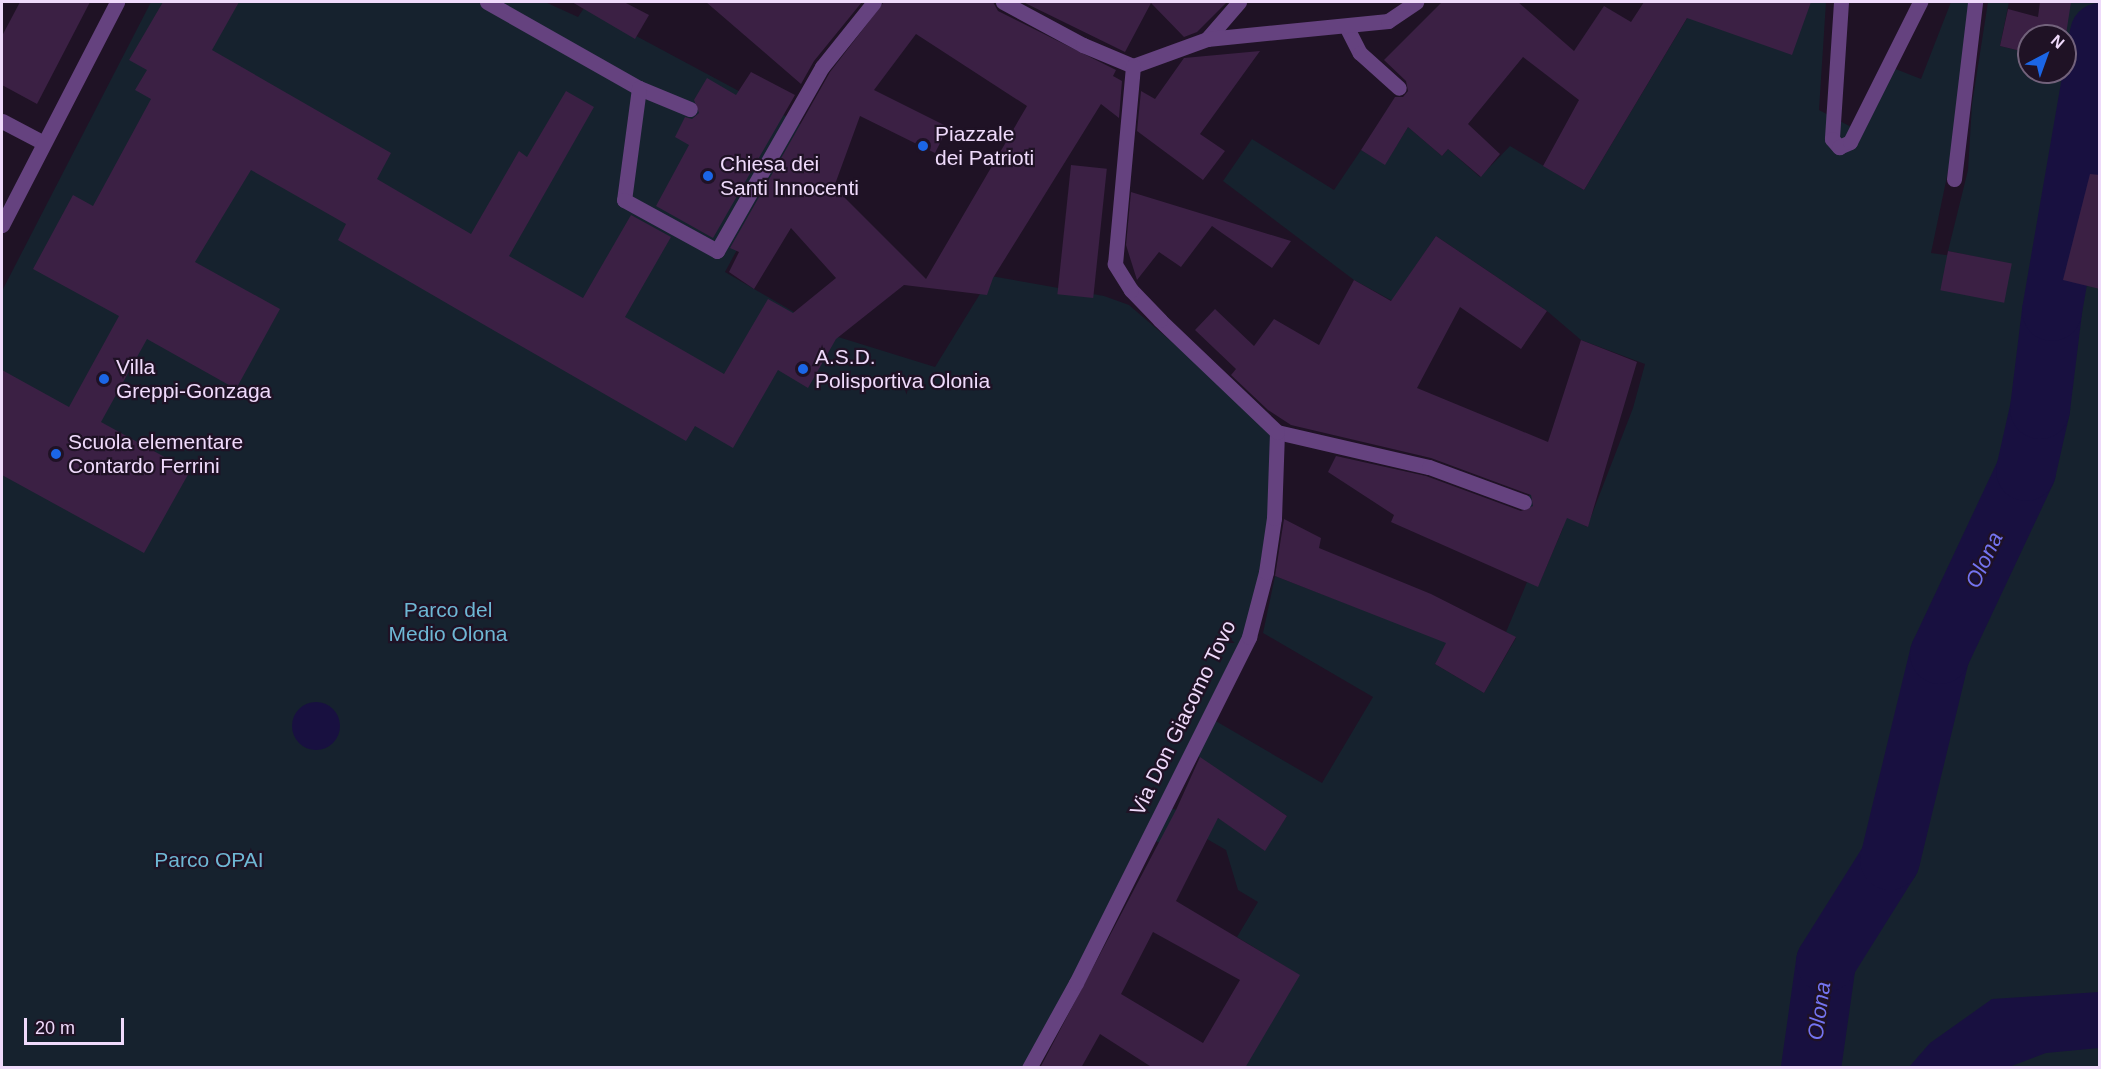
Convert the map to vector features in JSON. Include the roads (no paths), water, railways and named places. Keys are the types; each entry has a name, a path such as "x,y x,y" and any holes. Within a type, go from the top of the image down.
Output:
{"street":[{"path":"2,225 117,2"},
{"path":"487,2 639,88 690,109"},
{"path":"639,88 624,200 717,251 822,67 874,2"},
{"path":"1003,2 1083,45 1133,66 1208,39 1388,21 1416,2"},
{"path":"1208,39 1239,2"},
{"path":"1841,2 1832,139 1839,147 1850,142 1920,2"},
{"path":"1954,179 1975,2"},
{"path":"1346,26 1360,53 1399,88"},
{"path":"1133,66 1115,264 1131,290 1277,432 1429,467 1524,501"},
{"path":"2,121 44,143"},
{"name":"Via Don Giacomo Tovo","path":"1029,1068 1249,637 1266,572 1274,518 1277,432"}],"waterway":[{"name":"Olona","path":"1811,1068 1826,962 1890,860 1940,654 2026,471 2040,409 2052,311 2100,33"}],"place":[{"name":"Piazzale dei Patrioti","path":"923,146"},
{"name":"Chiesa dei Santi Innocenti","path":"708,176"},
{"name":"A.S.D. Polisportiva Olonia","path":"803,369"},
{"name":"Villa Greppi-Gonzaga","path":"104,379"},
{"name":"Scuola elementare Contardo Ferrini","path":"56,454"}],"park label":[{"name":"Parco del Medio Olona","path":"448,622"},
{"name":"Parco OPAI","path":"209,860"}]}
